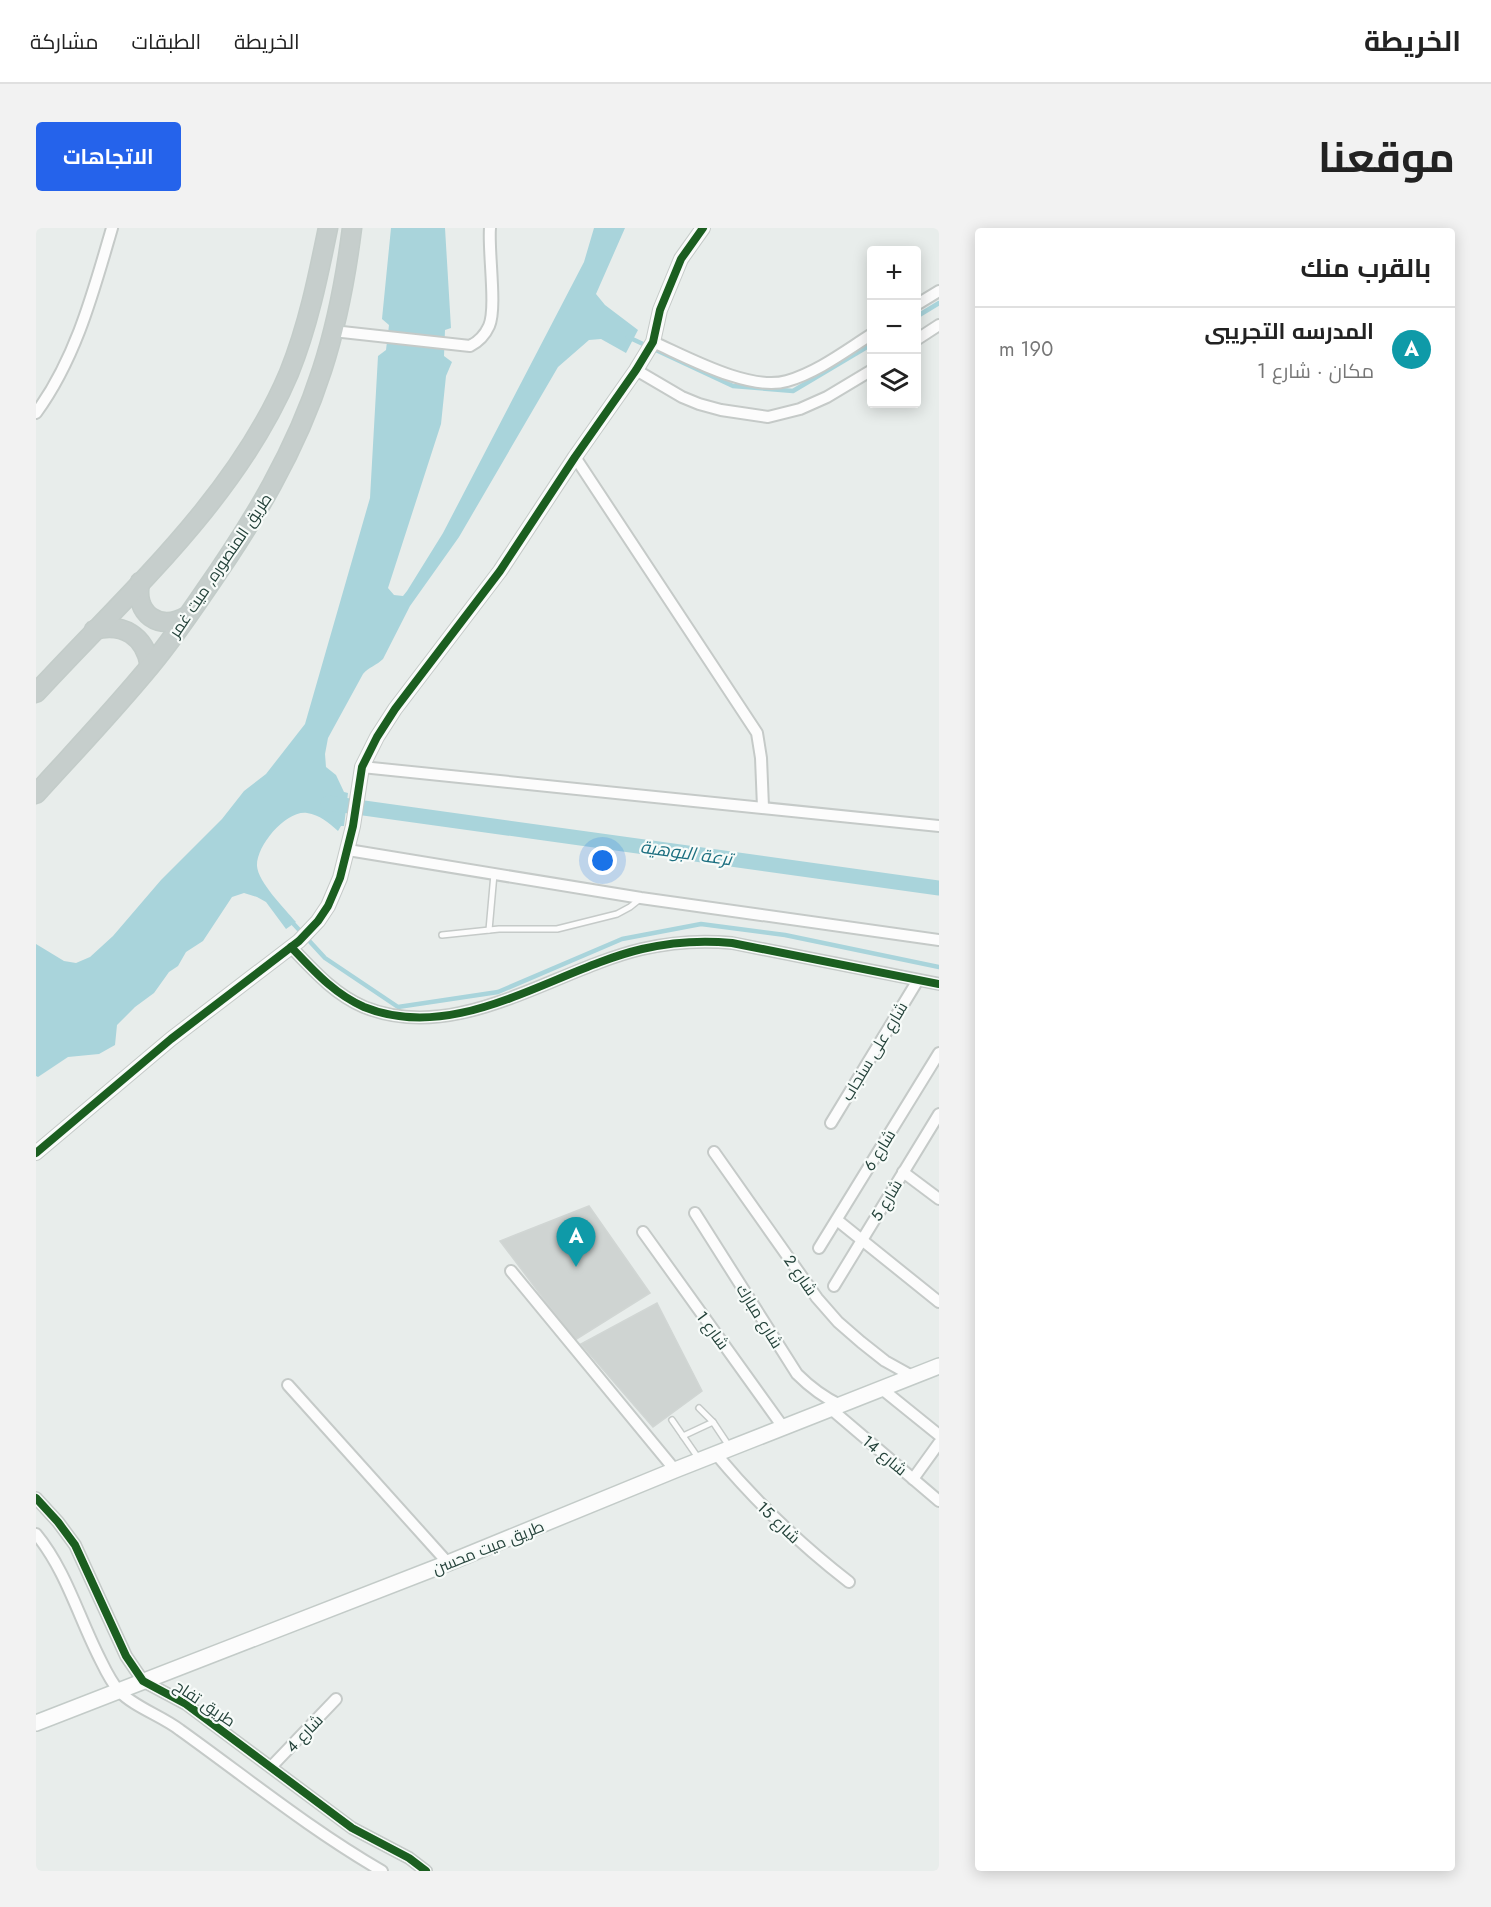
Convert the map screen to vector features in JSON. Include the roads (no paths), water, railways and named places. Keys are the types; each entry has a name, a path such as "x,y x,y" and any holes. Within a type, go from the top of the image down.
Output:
{"highway":[{"path":"36,693 140,582 217,493 244,456 268,415 288,373 305,328 328,228"},
{"name":"طريق المنصوره, ميت غمر","path":"36,794 150,666 249,526 271,489 290,451 322,372 346,270 352,228"},
{"path":"140,582 138,592 140,602 151,617 160,622 169,623 187,616"},
{"path":"94,630 116,627 126,630 143,645 150,666"}],"main road":[{"name":"طريق ميت محسن","path":"36,1723 448,1563 939,1366"}],"street":[{"path":"36,413 48,397 82,329 112,228"},
{"path":"333,331 470,346 479,341 489,326 491,310 490,228"},
{"path":"36,1153 171,1039 310,931 334,894 348,850 362,767 377,737 395,709 500,572 575,456 638,366 652,344 660,310 681,259 703,228"},
{"path":"921,302 939,291"},
{"path":"921,337 939,325"},
{"path":"652,344 713,369 769,383 785,382 802,376 826,364 867,337"},
{"path":"638,366 682,397 699,404 740,414 768,417 800,409 867,373"},
{"path":"575,456 757,733 764,807"},
{"path":"362,767 939,826"},
{"path":"348,850 641,898 939,940"},
{"path":"295,944 324,981 341,994 383,1014 411,1018 433,1018 465,1013 634,951 702,940 732,943 939,984"},
{"name":"شارع على سنجاب","path":"831,1123 918,980"},
{"name":"شارع 6","path":"819,1248 939,1053"},
{"name":"شارع 5","path":"834,1286 939,1114"},
{"name":"شارع 2","path":"714,1152 817,1298 838,1322 877,1355 912,1376"},
{"path":"903,1172 939,1199"},
{"name":"شارع مبارك","path":"695,1213 797,1374 836,1407"},
{"path":"837,1220 939,1302"},
{"name":"شارع 1","path":"644,1232 783,1427"},
{"path":"511,1271 675,1470"},
{"path":"288,1385 448,1563"},
{"path":"882,1389 939,1435"},
{"name":"شارع 14","path":"836,1407 939,1501"},
{"path":"913,1479 939,1443"},
{"name":"شارع 15","path":"716,1454 778,1523 849,1582"},
{"name":"طريق تفاح","path":"36,1498 75,1545 126,1656 143,1681 186,1704 352,1828 409,1858 426,1871"},
{"path":"36,1534 54,1558 100,1659 119,1691 173,1725 323,1835 382,1871"},
{"name":"شارع 4","path":"271,1767 336,1699"}],"lane":[{"path":"489,930 494,874"},
{"path":"442,935 489,930 548,930 567,927 617,914 630,908 641,898"},
{"path":"699,1408 713,1422 731,1448"},
{"path":"672,1420 700,1460"},
{"path":"683,1436 713,1422"}],"water":[{"path":"391,228 445,228 451,328 445,330 444,356 452,362 446,376 441,424 388,588 394,595 403,596 407,591 443,533 584,262 594,228 625,228 596,294 605,305 638,330 626,353 601,339 589,340 558,367 459,537 410,606 383,659 363,674 328,738 325,754 326,767 336,775 344,792 348,793 344,826 341,826 338,831 316,815 299,814 282,823 261,849 257,866 262,880 296,922 286,929 266,902 244,893 232,897 203,941 186,952 178,966 169,972 154,993 135,1007 117,1025 115,1045 99,1054 68,1057 38,1077 36,1076 36,944 64,961 76,963 90,957 113,936 161,880 222,819 244,791 266,774 305,724 370,498 378,356 386,350 389,325 382,319"}],"waterway":[{"path":"921,314 939,303"},
{"path":"628,337 733,386 793,391 867,347"},
{"name":"ترعة البوهية","path":"328,803 939,888"},
{"path":"290,920 325,958 398,1007 498,992 622,939 701,924 785,935 939,967"}],"place":[{"name":"المدرسه التجريبى","path":"576,1267"}]}
